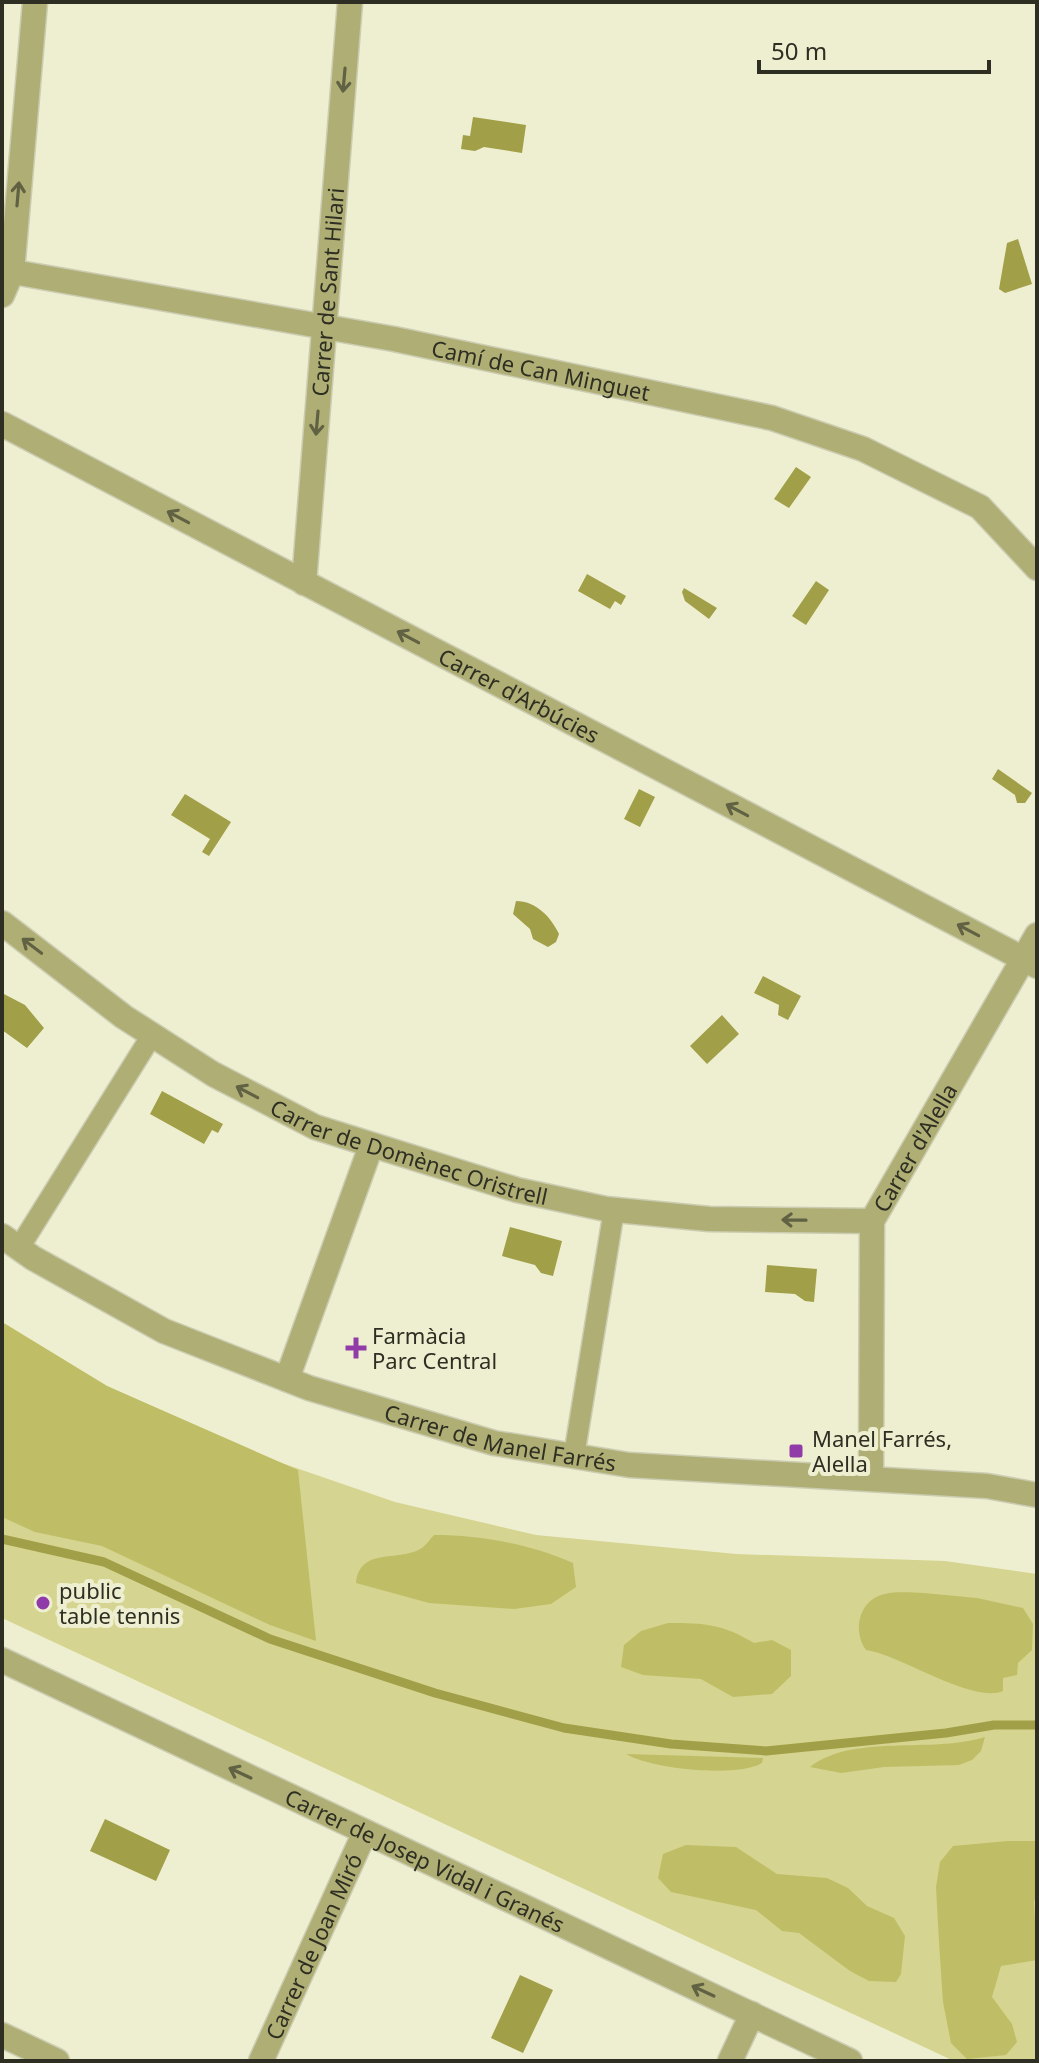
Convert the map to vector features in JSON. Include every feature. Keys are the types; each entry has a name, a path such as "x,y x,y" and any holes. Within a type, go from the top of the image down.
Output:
{"street":[{"path":"2,295 35,2"},
{"name":"Carrer de Sant Hilari","path":"304,583 350,2"},
{"name":"Camí de Can Minguet","path":"7,271 325,327 658,393 798,427 863,449 980,507 1037,568"},
{"name":"Carrer d'Arbúcies","path":"2,424 1030,963"},
{"name":"Carrer de Domènec Oristrell","path":"2,923 152,1035 213,1074 315,1127 517,1190 614,1210 709,1219 872,1221"},
{"name":"Carrer d'Alella","path":"871,1478 872,1221 1030,963 1037,935"},
{"path":"10,1242 152,1035"},
{"path":"287,1379 371,1146"},
{"path":"574,1456 614,1210"},
{"name":"Carrer de Manel Farrés","path":"10,1242 164,1331 287,1379 494,1443 629,1465 987,1486 1037,1495"},
{"name":"Carrer de Josep Vidal i Granés","path":"2,1660 850,2061"},
{"name":"Carrer de Joan Miró","path":"261,2061 365,1832"},
{"path":"730,2061 752,2014"},
{"path":"2,2035 57,2061"}],"shaded area":[{"path":"473,117 526,125 522,153 484,147 475,151 461,149 463,135 470,136"},
{"path":"1018,239 1032,284 1005,293 999,289 1007,243"},
{"path":"796,467 811,477 789,508 774,499"},
{"path":"587,574 626,596 621,605 615,601 610,609 578,591"},
{"path":"816,581 829,590 806,625 792,616"},
{"path":"684,588 717,608 709,619 685,601"},
{"path":"998,769 1032,793 1025,803 1017,803 1015,795 992,779"},
{"path":"639,789 655,797 640,827 624,819"},
{"path":"185,794 231,822 209,856 202,852 210,839 171,815"},
{"path":"516,901 530,904 547,916 559,934 556,942 548,947 533,939 530,929 513,914"},
{"path":"763,976 801,996 788,1020 778,1015 779,1005 754,993"},
{"path":"2,993 25,1005 44,1028 27,1048 2,1030"},
{"path":"722,1015 739,1034 707,1064 690,1046"},
{"path":"162,1091 223,1124 218,1133 212,1130 204,1144 150,1114"},
{"path":"510,1227 562,1241 553,1276 541,1273 535,1265 502,1256"},
{"path":"767,1265 817,1269 814,1302 805,1301 795,1294 765,1292"},
{"path":"2,1322 107,1386 267,1458 395,1502 536,1535 736,1554 945,1561 1037,1574 1037,2061 954,2061 2,1618"},
{"path":"2,1322 107,1386 298,1470 316,1641 270,1625 102,1546 35,1532 2,1517"},
{"path":"434,1535 505,1542 557,1556 573,1563 576,1587 551,1604 514,1609 429,1603 356,1583 364,1564 381,1557 411,1553 426,1545"},
{"path":"890,1593 977,1598 1023,1608 1033,1624 1032,1650 1018,1663 1017,1675 1003,1678 1003,1691 973,1691 866,1650 859,1634 859,1625 869,1602"},
{"path":"668,1623 713,1626 754,1643 772,1640 791,1650 791,1676 772,1694 733,1697 701,1679 643,1675 621,1667 624,1645 641,1631"},
{"path":"985,1737 981,1751 972,1760 959,1765 884,1767 841,1773 810,1767 848,1750 964,1742"},
{"path":"626,1754 763,1758 762,1763 750,1768 715,1771 654,1764"},
{"path":"105,1819 170,1850 156,1881 90,1851"},
{"path":"1037,1841 1037,1899 1034,1901 1037,1960 1001,1966 992,1997 1012,2024 1017,2042 1006,2055 967,2059 951,2043 943,2002 936,1887 940,1862 953,1846"},
{"path":"686,1845 736,1847 777,1874 827,1878 848,1888 867,1906 894,1918 905,1936 901,1974 896,1982 869,1981 850,1971 799,1933 782,1931 756,1910 671,1892 658,1878 663,1854"},
{"path":"520,1975 553,1990 523,2053 491,2038"}],"waterway":[{"path":"2,1539 104,1562 270,1639 435,1693 564,1728 671,1744 766,1751 946,1733 994,1725 1037,1725"}],"place":[{"name":"Farmàcia Parc Central","path":"356,1348"},
{"name":"Manel Farrés, Alella","path":"796,1451"},
{"name":"public table tennis","path":"43,1603"}]}
